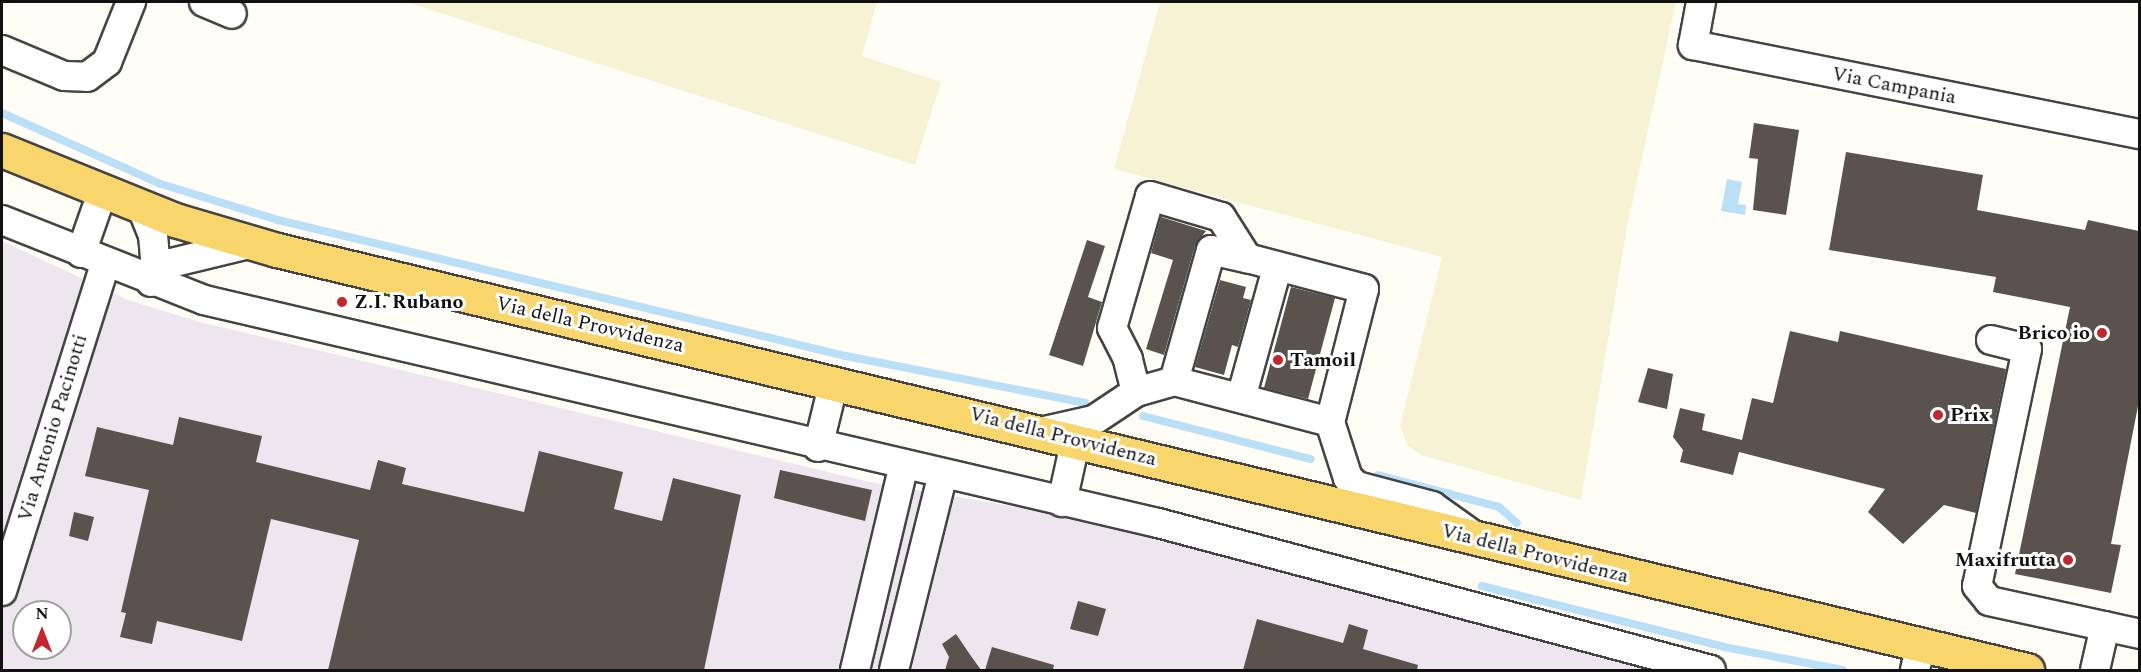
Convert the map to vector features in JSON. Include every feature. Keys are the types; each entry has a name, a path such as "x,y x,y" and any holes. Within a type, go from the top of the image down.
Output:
{"main road":[{"name":"Via della Provvidenza","path":"2,150 142,208 253,243 1060,435 1482,541 1918,658 2027,670"}],"street":[{"path":"2,50 64,76 87,77 107,62 131,2"},
{"path":"204,2 232,14"},
{"name":"Via Campania","path":"1701,2 1692,45 2139,134"},
{"name":"Via Antonio Pacinotti","path":"2,591 93,259 102,193"},
{"path":"1136,392 1128,359 1112,328 1150,196 1221,217 1247,258"},
{"path":"142,208 153,235 153,276"},
{"path":"2,220 93,259 153,276 241,310 818,447 1158,523 1712,670"},
{"path":"153,276 197,254 253,243"},
{"path":"1174,381 1211,250 1364,290 1330,422 1348,478 1357,486 1432,506 1482,541"},
{"path":"1241,398 1277,267"},
{"path":"1991,340 2027,349 1977,586 1989,601 2139,634"},
{"path":"1062,502 1060,435 1094,420 1136,392 1174,381 1330,422"},
{"path":"818,447 834,382"},
{"path":"855,670 904,465"},
{"path":"894,670 943,474"},
{"path":"2095,670 2105,626"}],"shaded area":[{"path":"406,2 877,2 862,56 941,82 915,165"},
{"path":"1160,2 1676,2 1627,227 1581,500 1421,455 1407,445 1400,425 1442,257 1114,169"},
{"path":"2,241 128,300 200,322 870,482 1023,508 1218,554 1655,670 2,670"}],"water":[{"path":"1727,179 1742,182 1738,204 1746,205 1745,215 1721,211"}],"building":[{"path":"1754,123 1799,130 1786,215 1753,210 1758,159 1749,158"},
{"path":"1846,152 1983,175 1977,210 2085,230 2088,220 2139,231 2139,401 2111,544 2121,545 2111,593 2015,574 2070,307 1993,292 1996,277 1829,250"},
{"path":"1161,217 1206,231 1195,246 1164,355 1146,349 1173,260 1151,253"},
{"path":"1087,240 1105,246 1088,297 1102,302 1083,366 1049,355"},
{"path":"1220,280 1246,287 1243,298 1251,300 1238,347 1232,345 1224,375 1195,367"},
{"path":"1291,287 1335,298 1308,399 1264,388"},
{"path":"1790,331 1838,342 1840,331 2006,369 1976,513 1944,505 1903,544 1868,512 1885,489 1739,452 1733,475 1680,462 1683,450 1673,437 1680,408 1705,414 1702,430 1742,440 1752,398 1773,403"},
{"path":"1648,368 1673,374 1667,409 1638,402"},
{"path":"179,417 262,436 256,462 370,490 378,460 406,468 402,484 524,512 539,451 623,472 614,509 662,521 673,478 741,495 704,670 328,670 359,540 271,519 242,641 157,621 152,644 120,637 126,613 121,612 149,490 85,476 97,427 173,445"},
{"path":"780,470 872,490 865,521 774,498"},
{"path":"74,512 94,517 88,541 69,536"},
{"path":"1078,601 1106,609 1098,636 1070,629"},
{"path":"1257,619 1343,643 1349,624 1368,630 1363,649 1418,665 1417,670 1243,670"},
{"path":"956,634 981,670 945,670 949,657 942,644"},
{"path":"992,647 1054,665 1053,670 985,670"}],"waterway":[{"path":"2,113 161,184 278,220 846,356 1085,403"},
{"path":"1143,416 1311,459"},
{"path":"1378,475 1499,507 1517,523"},
{"path":"1482,586 1724,647 1843,670"}],"place":[{"name":"Z.I. Rubano","path":"342,302"},
{"name":"Brico io","path":"2102,333"},
{"name":"Tamoil","path":"1278,360"},
{"name":"Prix","path":"1938,415"},
{"name":"Maxifrutta","path":"2068,560"}]}
